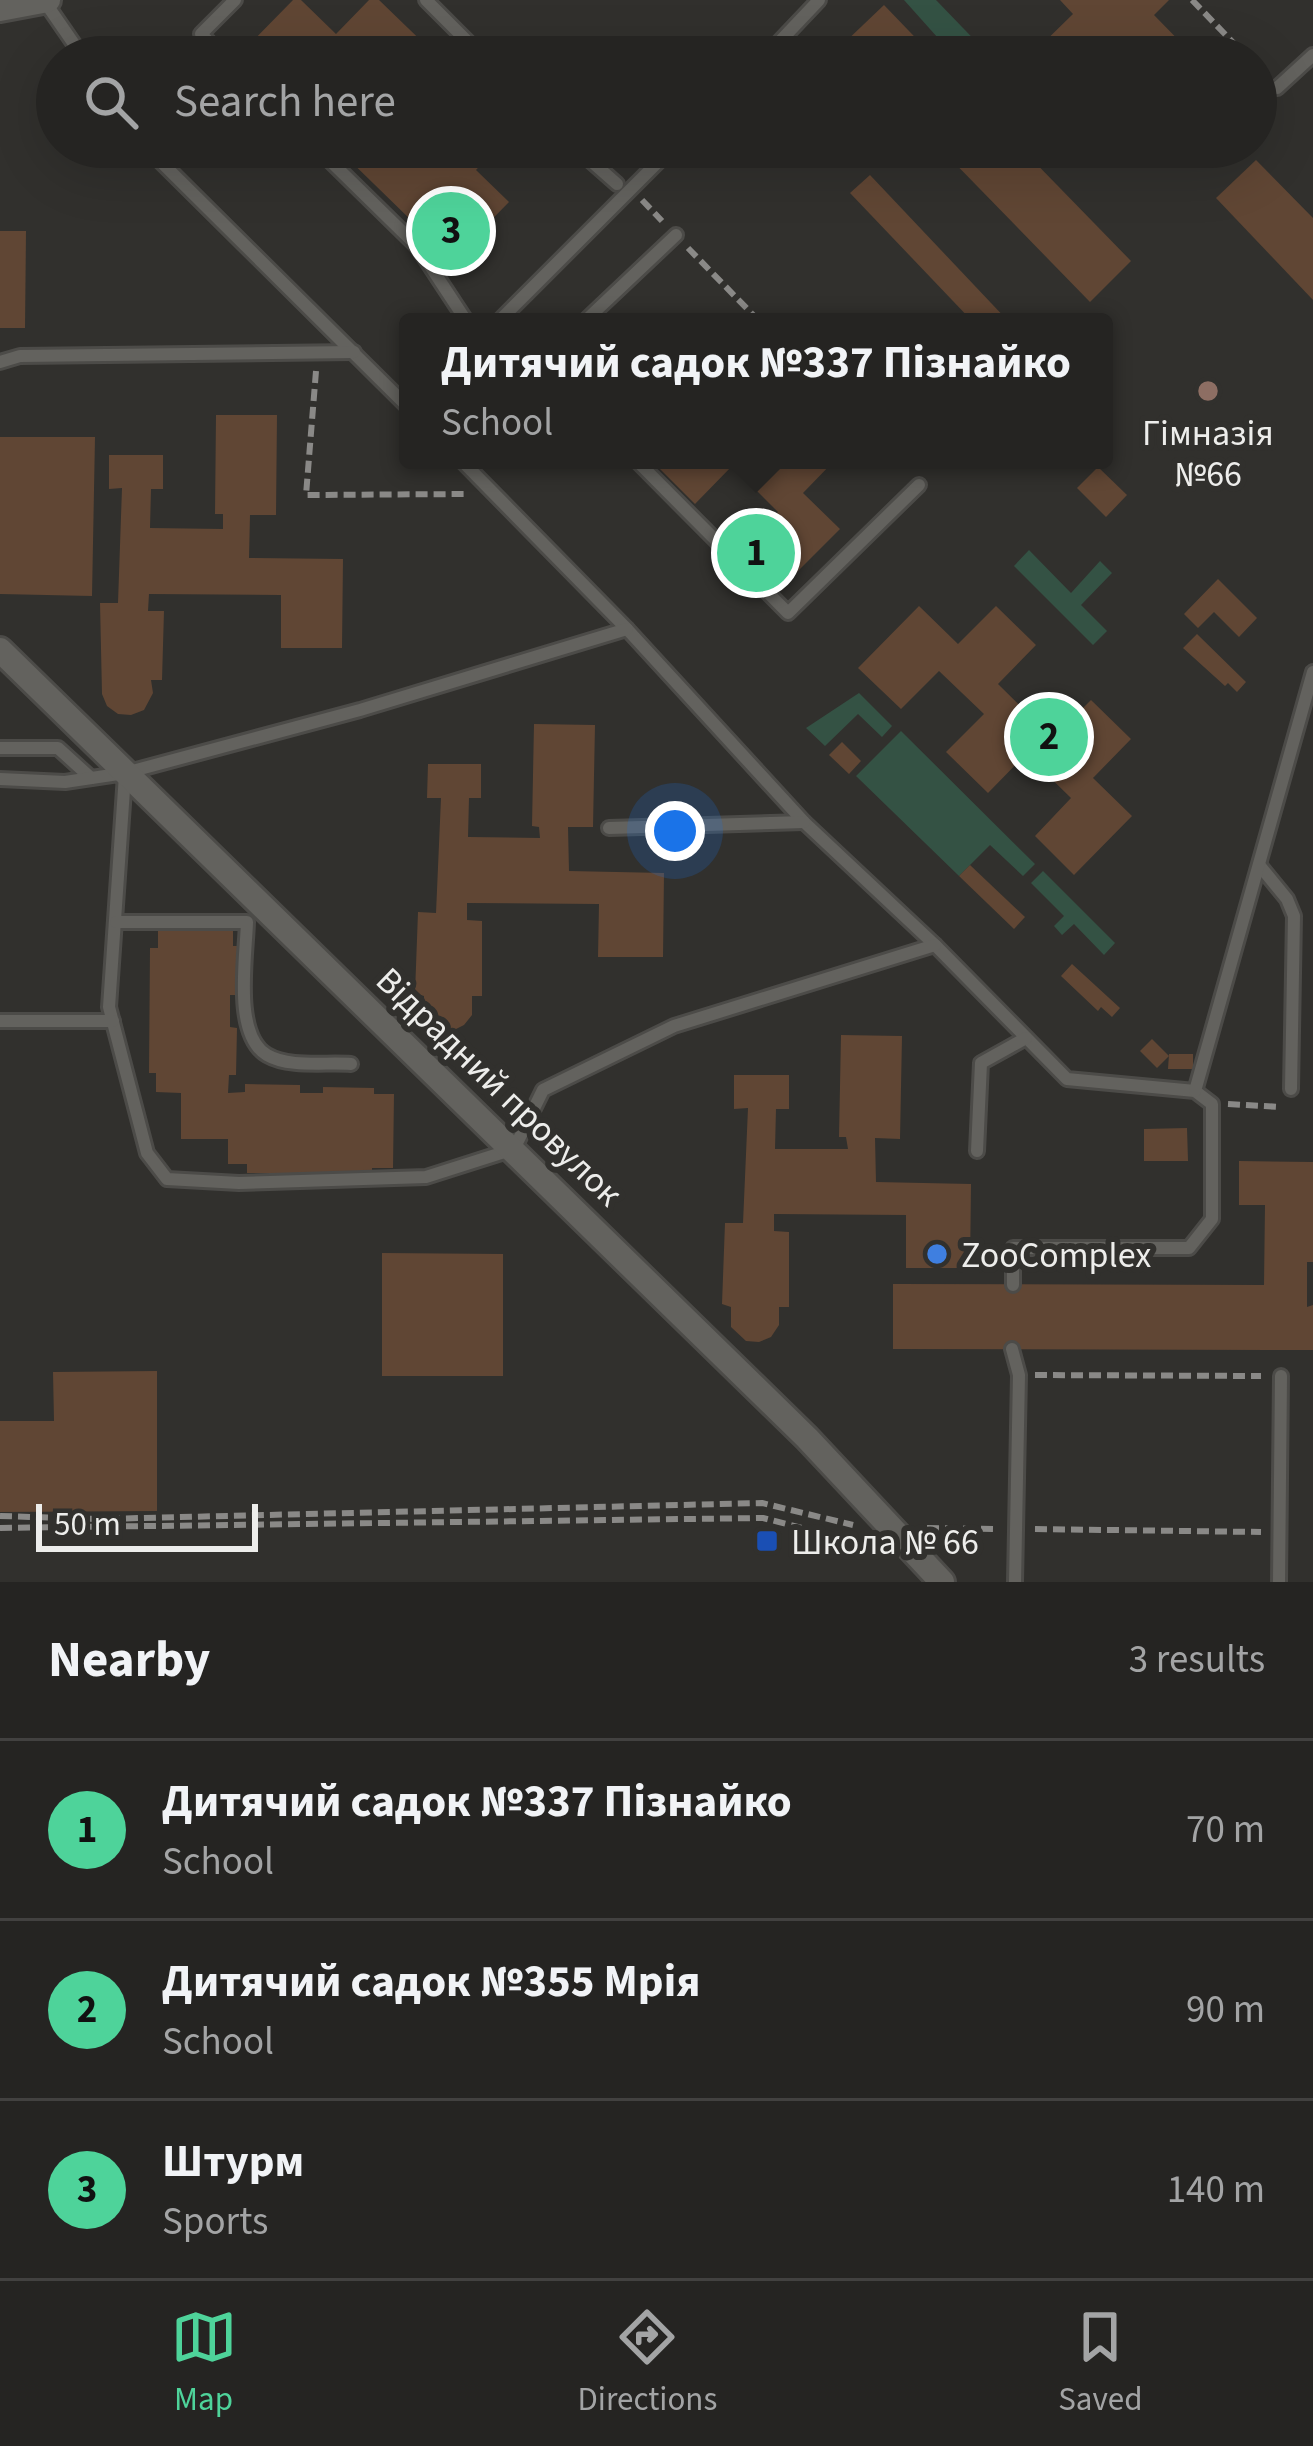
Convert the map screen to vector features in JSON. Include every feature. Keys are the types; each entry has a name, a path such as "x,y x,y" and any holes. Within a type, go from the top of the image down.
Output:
{"street":[{"path":"0,9 46,1"},
{"name":"Відрадний провулок","path":"0,650 514,1149 942,1582"}],"lane":[{"path":"203,36 235,0"},
{"path":"426,0 462,36"},
{"path":"785,36 819,0"},
{"path":"46,1 69,36"},
{"path":"1277,88 1313,55"},
{"path":"167,168 399,398"},
{"path":"337,168 417,246 461,313"},
{"path":"601,168 624,186"},
{"path":"508,313 624,186 647,168"},
{"path":"594,313 676,235"},
{"path":"0,362 20,356 354,352"},
{"path":"470,469 627,628 804,822 1067,1079 1195,1091 1213,1104 1212,1219 1189,1248 1013,1248 1013,1285"},
{"path":"646,469 788,613 919,485"},
{"path":"0,779 65,782 125,772 361,710 627,628"},
{"path":"1195,1091 1313,672"},
{"path":"0,748 58,748 91,778"},
{"path":"125,772 109,1006 147,1153 167,1179 239,1183 426,1177 514,1149 543,1090 656,1035 935,945"},
{"path":"609,828 804,822"},
{"path":"1260,866 1287,899 1294,916 1291,1089"},
{"path":"116,922 247,922 246,1021 253,1041 268,1056 284,1060 351,1064"},
{"path":"0,1021 112,1021"},
{"path":"977,1151 981,1063 1025,1038"},
{"path":"1012,1349 1018,1375 1015,1582"},
{"path":"1280,1582 1281,1376"}],"path":[{"path":"1192,0 1227,36"},
{"path":"624,186 751,313"},
{"path":"317,352 306,495 496,494"},
{"path":"1213,1104 1293,1108"},
{"path":"1018,1375 1281,1376"},
{"path":"0,1516 101,1519 762,1503 899,1535"},
{"path":"0,1528 763,1518 845,1539 1016,1529 1280,1532"}],"green space":[{"path":"904,0 936,0 971,36 936,36"},
{"path":"1029,550 1071,593 1100,561 1112,573 1081,605 1107,631 1093,645 1014,566"},
{"path":"859,693 892,726 882,737 858,714 825,746 806,728"},
{"path":"901,731 1035,864 1023,876 990,845 959,876 856,776"},
{"path":"1043,871 1115,943 1104,955 1074,924 1062,935 1054,926 1064,916 1031,883"}],"building":[{"path":"293,0 301,0 336,34 369,0 379,0 416,36 258,36"},
{"path":"1060,0 1169,0 1154,15 1174,36 1050,36 1073,14"},
{"path":"884,5 914,36 851,36"},
{"path":"358,168 478,168 509,202 452,260"},
{"path":"959,168 1040,168 1131,261 1090,302"},
{"path":"1248,168 1264,168 1313,218 1313,300 1216,198"},
{"path":"870,175 1000,313 964,313 850,193"},
{"path":"0,231 26,231 25,328 0,328"},
{"path":"216,415 277,415 276,515 250,515 249,558 343,559 342,648 281,648 281,595 149,594 148,611 164,611 162,680 151,680 153,693 144,710 118,714 102,694 100,603 118,603 122,488 109,489 109,455 163,455 163,489 151,489 150,528 223,529 223,514 215,514"},
{"path":"0,437 95,437 92,596 0,594"},
{"path":"660,469 729,469 695,504"},
{"path":"735,469 826,469 803,493 840,529 780,589 740,550 778,512"},
{"path":"1100,469 1127,495 1106,517 1077,488"},
{"path":"1218,579 1257,618 1239,637 1214,612 1198,628 1184,614"},
{"path":"919,606 958,644 996,606 1036,645 998,684 1053,738 1091,700 1131,739 1093,778 1132,816 1074,875 1035,836 1071,798 1026,754 988,793 946,752 984,714 939,671 901,709 858,668"},
{"path":"1197,634 1246,682 1237,692 1183,648"},
{"path":"534,724 595,725 593,827 568,827 569,871 664,873 663,957 598,957 599,904 467,903 467,920 482,921 482,996 472,996 472,1015 464,1025 452,1031 438,1030 424,1016 424,996 415,993 418,912 436,913 441,798 427,798 428,764 481,764 481,798 469,798 468,837 540,838 539,827 532,826"},
{"path":"842,742 861,761 849,774 829,755"},
{"path":"970,865 1025,917 1014,929 959,876"},
{"path":"158,926 233,927 233,946 240,946 239,995 230,995 230,1027 237,1028 236,1075 229,1075 228,1093 245,1092 245,1084 300,1085 300,1093 323,1093 323,1087 374,1088 374,1094 394,1094 393,1168 372,1168 372,1174 247,1173 247,1164 228,1164 228,1139 181,1139 181,1093 156,1092 156,1073 149,1073 150,948 158,948"},
{"path":"1072,964 1120,1008 1112,1017 1101,1007 1098,1011 1061,976"},
{"path":"841,1035 902,1036 900,1139 875,1138 876,1182 971,1184 970,1268 906,1268 906,1215 774,1214 774,1231 789,1232 789,1307 779,1307 779,1325 771,1337 746,1341 731,1327 731,1307 722,1304 725,1223 743,1223 748,1108 734,1109 734,1075 789,1075 789,1109 776,1109 775,1149 848,1149 846,1137 839,1137"},
{"path":"1152,1039 1169,1056 1157,1068 1140,1051"},
{"path":"1169,1054 1193,1054 1193,1069 1168,1069"},
{"path":"1187,1128 1188,1161 1144,1161 1144,1129"},
{"path":"1239,1161 1313,1162 1313,1262 1307,1262 1307,1307 1313,1305 1313,1350 893,1349 893,1284 1264,1285 1265,1205 1239,1205"},
{"path":"382,1253 503,1254 503,1376 382,1376"},
{"path":"157,1371 157,1511 0,1512 0,1421 54,1421 53,1372"}],"place":[{"name":"Штурм","path":"451,231"},
{"name":"Гімназія №66","path":"1208,391"},
{"name":"Дитячий садок №337 Пізнайко","path":"756,553"},
{"name":"Дитячий садок №355 Мрія","path":"1049,737"},
{"name":"ZooComplex","path":"937,1254"},
{"name":"Школа № 66","path":"767,1541"}]}
